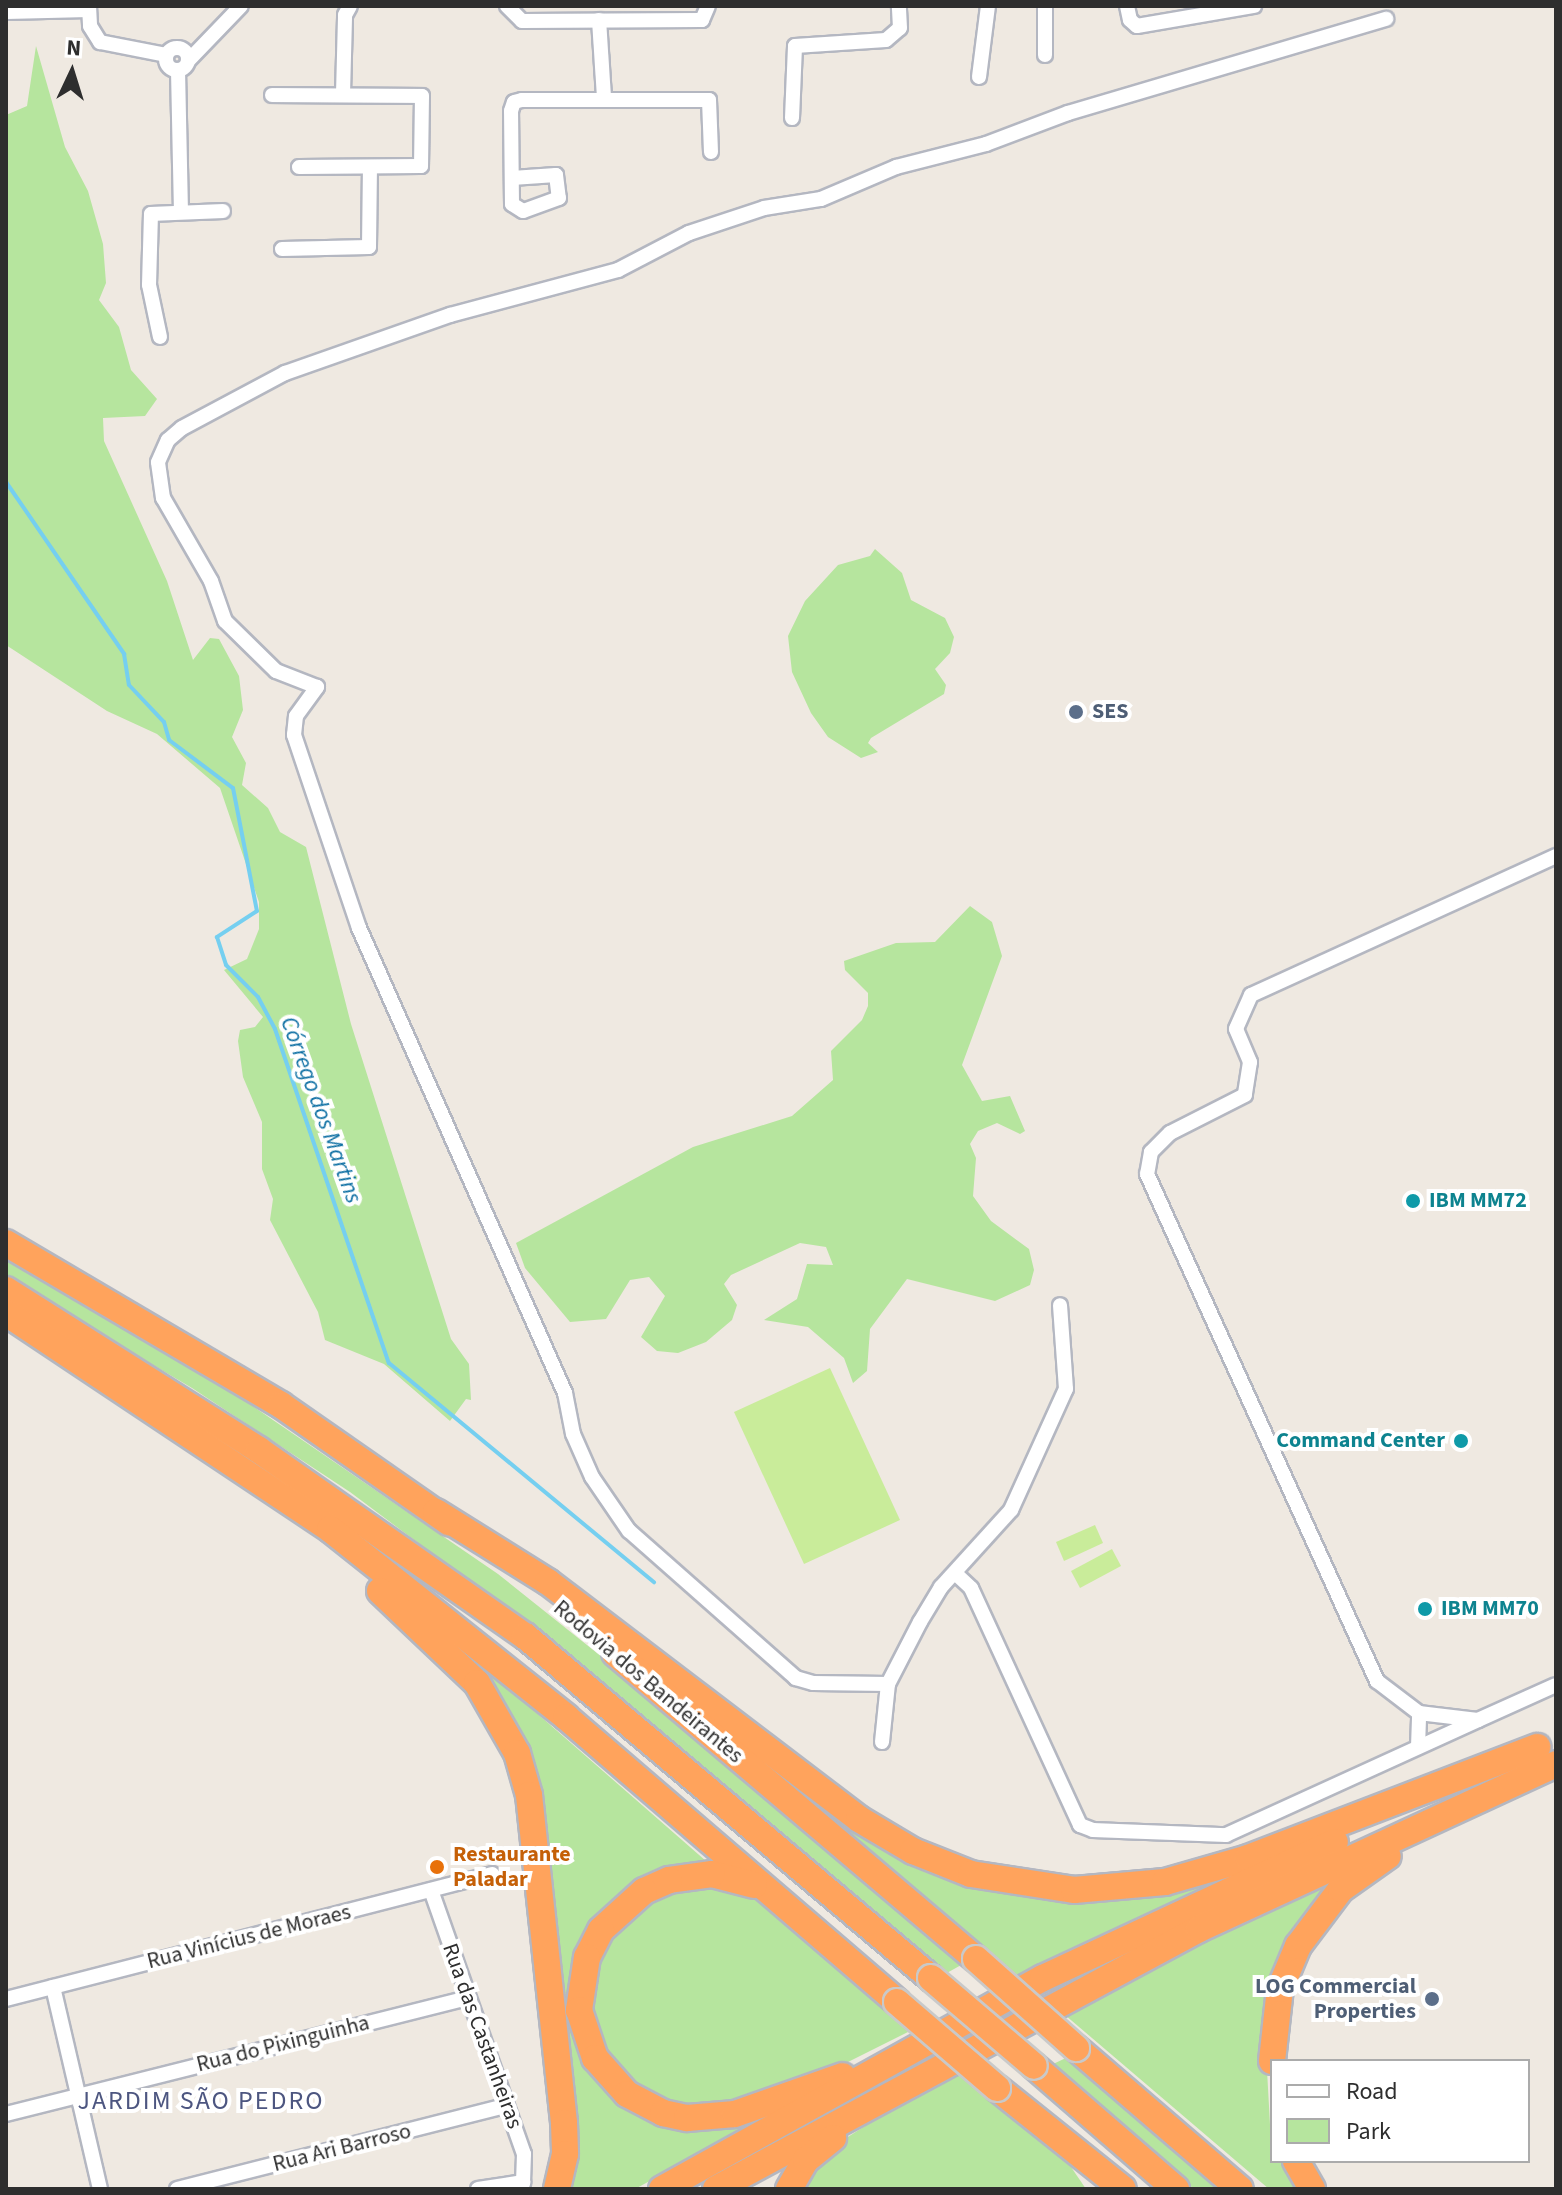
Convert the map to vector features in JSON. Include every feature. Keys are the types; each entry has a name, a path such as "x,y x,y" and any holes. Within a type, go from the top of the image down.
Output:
{"highway":[{"name":"Rodovia dos Bandeirantes","path":"6,1243 281,1405 436,1512 633,1667 1240,2189"},
{"name":"Rodovia dos Bandeirantes","path":"6,1290 259,1450 525,1636 1176,2189"},
{"path":"6,1313 214,1448 330,1529 566,1717 997,2088 1123,2189"},
{"path":"214,1448 418,1623 477,1683 517,1753 537,1840 563,2107 565,2154 557,2189"},
{"path":"436,1512 548,1582 859,1819 926,1857 983,1877 1074,1890 1184,1878 1550,1750"},
{"path":"1272,2059 1284,1978 1324,1908 1362,1872 1498,1789 1550,1750"},
{"path":"789,2189 806,2160 830,2139 934,2056 1043,1978 1550,1750"},
{"path":"662,2189 1199,1929 1498,1789"},
{"path":"796,1914 749,1881 712,1874 669,1880 620,1910 601,1930 587,1957 579,2010 595,2058 610,2078 636,2100 663,2113 715,2117 934,2056"},
{"path":"716,2189 934,2056"},
{"path":"1055,2134 1093,2189"},
{"path":"1297,2163 1312,2189"}],"street":[{"path":"176,60 213,36 241,6"},
{"path":"343,94 345,15 350,6"},
{"path":"507,6 522,21 702,20 708,6"},
{"path":"792,118 795,46 886,40 900,28 899,6"},
{"path":"979,77 988,6"},
{"path":"1045,6 1045,55"},
{"path":"1127,6 1130,20 1137,26 1254,6"},
{"path":"6,12 89,8 92,32 100,42 143,49 176,60"},
{"path":"888,1684 813,1683 796,1678 629,1531 592,1477 573,1434 565,1393 359,928 294,735 296,716 317,687 276,671 225,621 211,581 163,498 158,462 168,440 182,428 285,373 450,315 618,270 689,233 764,208 821,199 896,167 986,144 1068,113 1386,19"},
{"path":"599,20 604,98"},
{"path":"176,60 181,211"},
{"path":"272,95 422,96 421,166 370,170 299,167"},
{"path":"512,178 514,102 604,98 709,100 711,152"},
{"path":"282,249 369,247 370,170"},
{"path":"160,337 149,285 149,219 156,212 223,211"},
{"path":"1478,1720 1419,1713 1377,1681 1147,1174 1149,1161 1170,1133 1245,1095 1250,1062 1236,1029 1251,995 1556,856"},
{"path":"882,1742 888,1684 920,1622 955,1573 1011,1510 1066,1389 1060,1305"},
{"path":"955,1573 971,1588 1080,1825 1093,1830 1226,1835 1556,1685"},
{"path":"1418,1747 1419,1713"},
{"name":"Rua Vinícius de Moraes","path":"6,1999 492,1874"},
{"name":"Rua das Castanheiras","path":"431,1890 524,2154 522,2186"},
{"path":"53,1987 100,2189"},
{"name":"Rua do Pixinguinha","path":"6,2114 467,1998"},
{"name":"Rua Ari Barroso","path":"177,2189 506,2106"},
{"path":"478,2189 522,2186"}],"green space":[{"path":"36,46 65,147 88,191 103,244 106,283 99,300 119,327 131,370 157,399 145,416 103,418 104,441 167,581 193,660 210,638 219,639 239,676 243,710 232,737 246,763 242,785 268,808 280,832 306,847 351,1024 451,1339 469,1364 471,1400 466,1399 450,1421 384,1364 325,1340 318,1312 270,1220 273,1199 262,1169 262,1122 243,1077 238,1041 240,1030 255,1027 263,1017 224,970 247,959 259,929 259,902 220,788 157,734 107,711 6,645 6,115 27,106"},
{"path":"875,549 902,573 911,600 945,618 954,637 950,653 935,669 946,685 944,694 871,738 868,743 878,752 861,758 828,737 811,713 792,672 788,636 805,601 838,565 870,556"},
{"path":"970,906 992,922 1002,956 962,1065 982,1101 1010,1096 1025,1131 1020,1134 997,1123 978,1131 970,1144 976,1158 973,1196 991,1221 1029,1249 1034,1270 1030,1285 995,1301 907,1279 870,1329 867,1371 853,1383 844,1358 808,1327 764,1320 797,1299 807,1264 833,1265 826,1247 800,1243 731,1275 724,1284 737,1305 732,1320 706,1342 678,1353 657,1351 641,1337 665,1296 649,1277 630,1280 606,1319 570,1322 525,1268 516,1243 693,1147 792,1116 833,1080 831,1051 862,1020 868,1006 868,993 845,970 844,961 896,943 935,942"},
{"path":"6,1254 200,1370 498,1574 627,1677 963,1964 945,1974 552,1643 350,1492 192,1388 6,1278"},
{"path":"830,1368 900,1520 804,1564 734,1412"},
{"path":"1095,1525 1103,1543 1064,1561 1056,1542"},
{"path":"1112,1549 1121,1566 1080,1588 1071,1571"},
{"path":"469,1654 714,1868 622,1900 574,2012 653,2116 802,2098 635,2189 563,2189 544,1832 496,1695"},
{"path":"774,1767 825,1803 1010,1888 1248,1866 1018,1976"},
{"path":"1353,1868 1321,1902 1267,2070 1270,2163 1290,2163 1306,2189 1269,2189 1058,2009"},
{"path":"700,1879 754,1895 912,2030 830,2071 708,2111 649,2097 610,2067 588,2010 596,1957 638,1903"},
{"path":"1068,2057 1224,2189 1194,2189 1051,2065"},
{"path":"957,2067 1071,2167 1086,2189 795,2189 826,2151"}],"waterway":[{"name":"Córrego dos Martins","path":"6,482 124,654 129,685 164,722 169,740 233,788 257,911 217,937 226,965 258,997 275,1029 389,1363 654,1582"}],"place":[{"name":"SES","path":"1076,712"},
{"name":"IBM MM72","path":"1413,1201"},
{"name":"Command Center","path":"1461,1441"},
{"name":"IBM MM70","path":"1425,1609"},
{"name":"Restaurante Paladar","path":"437,1867"},
{"name":"LOG Commercial Properties","path":"1432,1999"}],"district":[{"name":"JARDIM SÃO PEDRO","path":"201,2101"}]}
